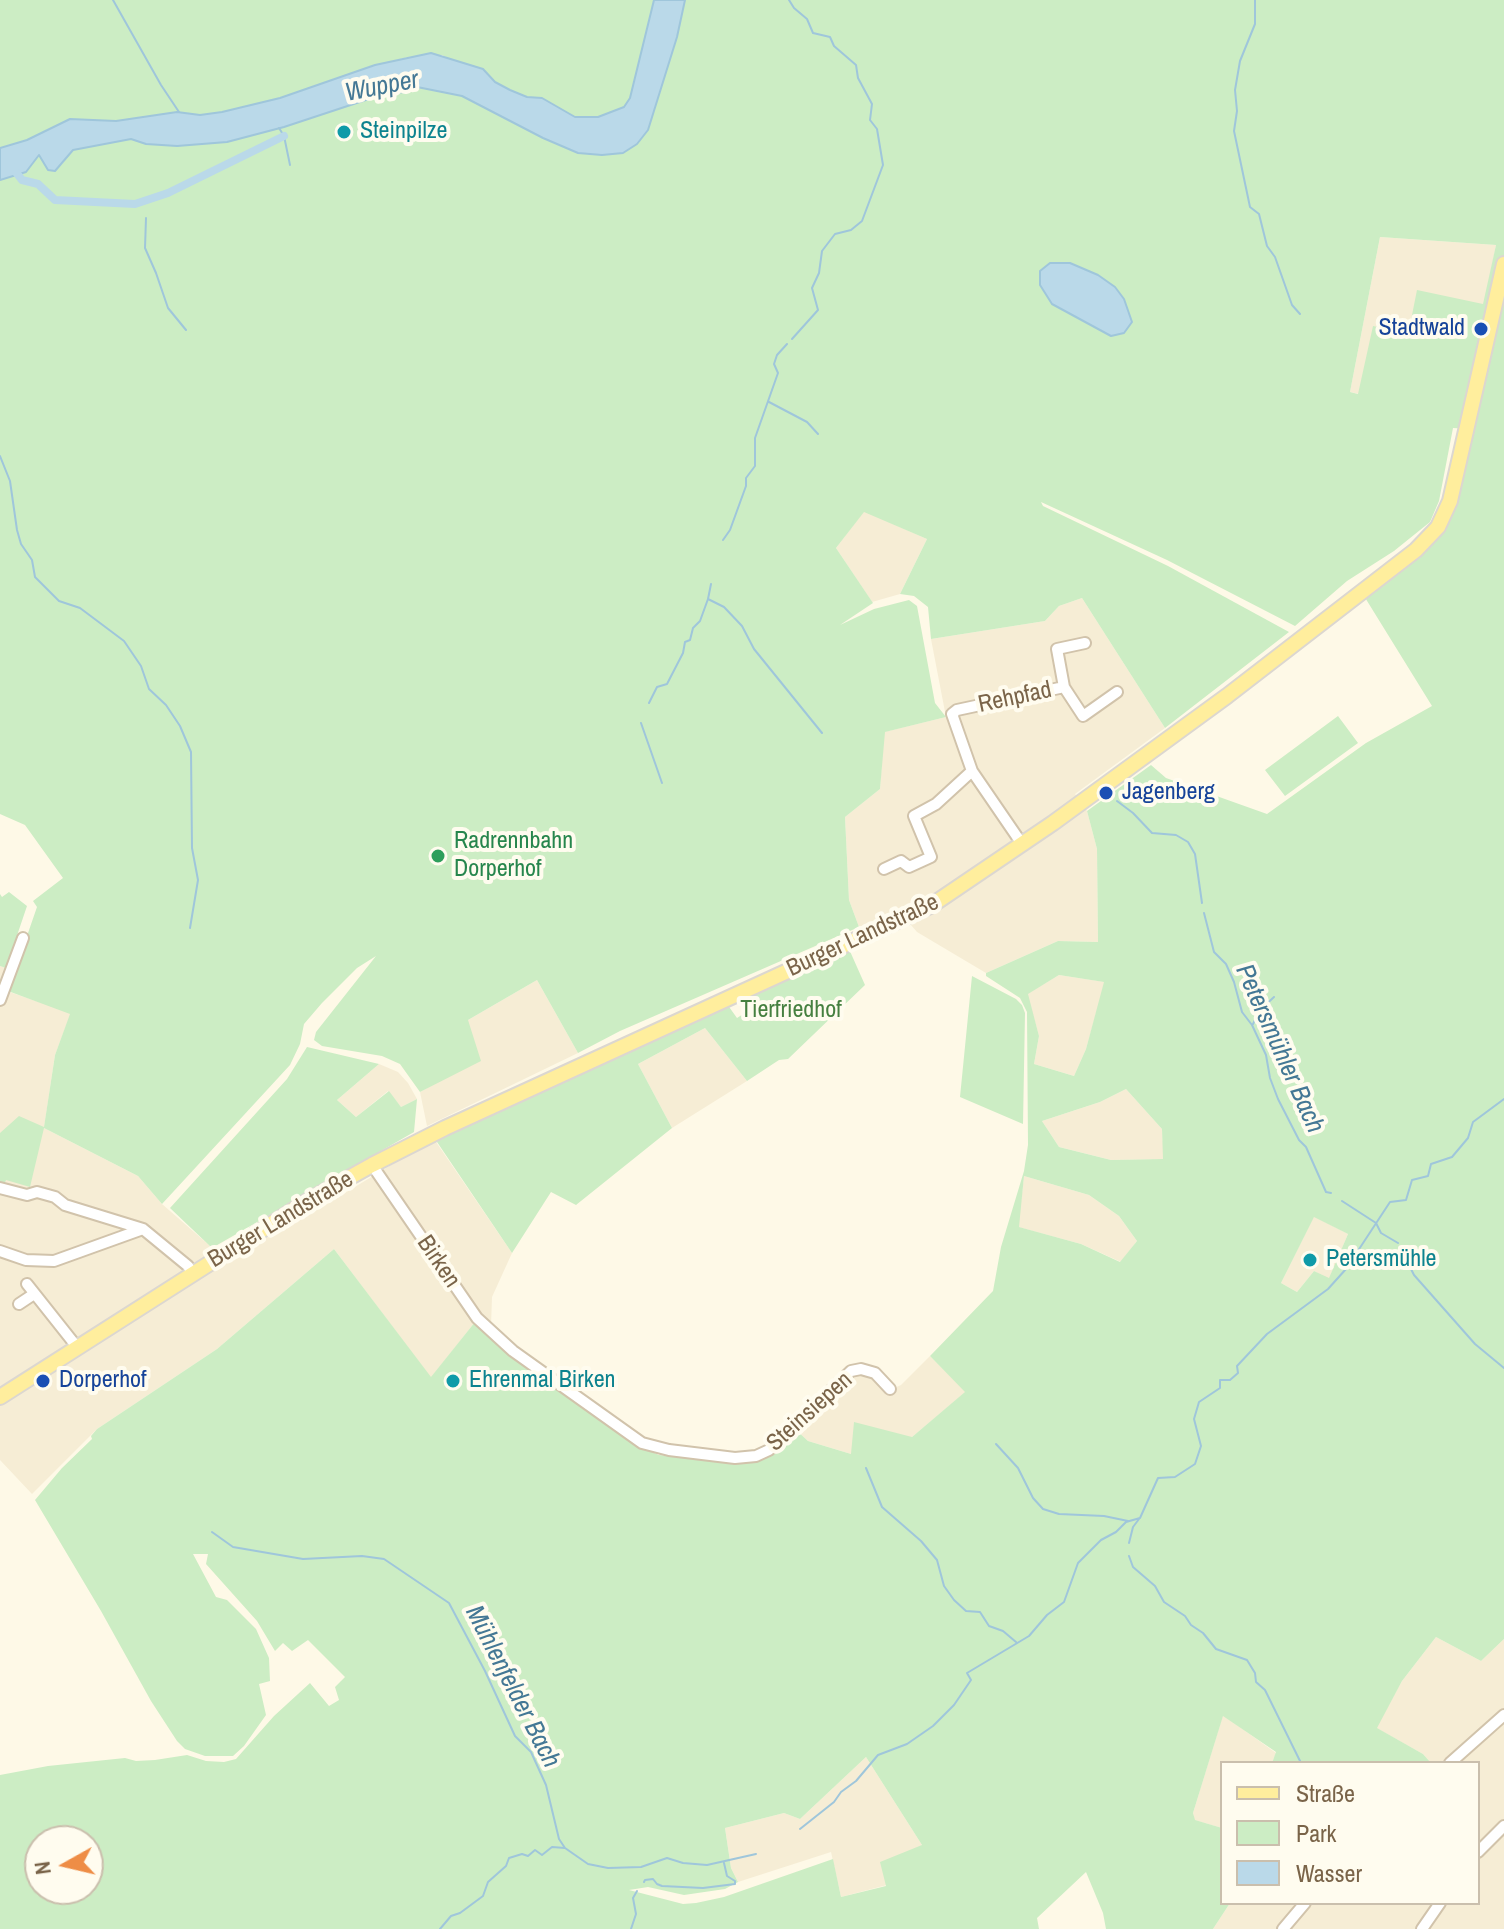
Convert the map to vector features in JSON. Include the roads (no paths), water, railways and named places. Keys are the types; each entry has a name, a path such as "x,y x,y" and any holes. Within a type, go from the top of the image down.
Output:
{"main road":[{"name":"Burger Landstraße","path":"0,1397 309,1200 372,1165 445,1128 921,911 1022,844 1227,696 1434,533 1445,517 1504,264"}],"street":[{"name":"Rehpfad","path":"1022,844 972,771 953,713 1064,687 1057,649 1085,643"},
{"path":"1064,687 1083,716 1117,692"},
{"path":"884,869 901,861 909,867 931,857 914,816 936,804 972,771"},
{"path":"0,1000 23,938"},
{"name":"Birken","path":"372,1165 477,1318 513,1351"},
{"path":"0,1188 27,1195 37,1192 55,1197 65,1205 143,1229 188,1266 192,1273"},
{"path":"0,1251 26,1260 54,1261 143,1229"},
{"path":"19,1304 30,1289 77,1347"},
{"name":"Steinsiepen","path":"513,1351 642,1443 664,1449 735,1458 756,1456 769,1450 851,1371 861,1369 875,1373 890,1389"},
{"path":"1452,1761 1504,1715"},
{"path":"1480,1850 1504,1826"},
{"path":"1283,1929 1303,1905"},
{"path":"1422,1929 1439,1905"}],"water":[{"name":"Wupper","path":"654,0 685,0 677,37 648,130 637,144 623,153 578,153 462,96 417,87 408,92 387,93 227,142 177,146 146,144 131,139 73,150 55,171 48,170 39,155 26,172 0,180 0,148 27,140 70,119 116,121 177,112 200,115 222,112 280,98 375,65 431,53 483,69 495,82 510,90 527,97 542,98 575,117 598,117 624,107 630,98"},
{"path":"1050,263 1070,263 1098,275 1115,287 1124,299 1132,322 1124,333 1111,336 1052,304 1040,285 1040,271"}],"waterway":[{"path":"113,0 179,112"},
{"path":"789,0 807,19 813,33 830,37 834,46 856,65 858,78 872,104 870,120 877,129 883,165 862,221 851,230 835,234 822,251 819,273 812,288 818,310 792,339"},
{"path":"1255,0 1255,24 1240,61 1235,90 1237,111 1234,131 1250,207 1259,214 1267,246 1275,257 1292,305 1300,314"},
{"path":"279,128 284,136 290,165"},
{"path":"12,167 22,180 38,184 55,200 135,204 168,193 284,136"},
{"path":"146,218 145,248 168,308 186,330"},
{"path":"723,540 730,530 746,478 755,466 755,438 778,373 774,364 787,344"},
{"path":"769,402 807,422 818,434"},
{"path":"0,456 10,481 21,544 32,560 35,577 59,601 80,608 124,641 141,666 149,689 166,705 180,726 191,752 192,848 198,880 190,928"},
{"path":"649,703 657,687 667,684 683,653 685,642 690,640 693,628 700,621 711,584"},
{"path":"708,599 724,607 742,626 754,649 822,733"},
{"path":"641,723 662,783"},
{"name":"Petersmühler Bach","path":"1117,801 1152,833 1176,835 1188,842 1195,854 1202,903"},
{"name":"Petersmühler Bach","path":"1204,913 1214,952 1226,964 1242,1012 1266,1055 1278,1099 1299,1140 1306,1147 1326,1192 1331,1193"},
{"path":"1253,1024 1260,1010 1274,997"},
{"path":"800,1829 834,1802 878,1755 907,1744 933,1726 954,1705 971,1680 967,1673 1029,1636 1047,1615 1064,1602 1078,1563 1101,1540 1126,1522 1140,1518 1158,1478 1175,1477 1195,1464 1201,1446 1194,1419 1199,1402 1220,1388 1220,1380 1230,1380 1238,1373 1237,1366 1267,1334 1328,1289 1346,1269 1390,1202 1406,1200 1412,1180 1428,1176 1431,1164 1452,1157 1468,1138 1473,1122 1504,1099"},
{"name":"Petersmühler Bach","path":"1342,1201 1376,1223 1381,1233 1398,1243"},
{"path":"1404,1255 1414,1275 1475,1344 1504,1368"},
{"path":"996,1444 1018,1468 1033,1498 1043,1509 1059,1514 1104,1516 1128,1521"},
{"path":"866,1468 882,1507 921,1541 937,1560 944,1586 954,1600 966,1611 980,1612 989,1626 1003,1631 1016,1642"},
{"path":"1129,1543 1133,1527 1139,1519"},
{"name":"Mühlenfelder Bach","path":"212,1532 233,1547 303,1559 362,1556 384,1559 449,1603 515,1736 531,1752 546,1785 559,1839 565,1848"},
{"path":"1129,1556 1133,1567 1155,1586 1164,1602 1185,1616 1216,1649 1247,1660 1300,1761"},
{"path":"440,1929 451,1916 483,1896 488,1882 506,1866 509,1858 522,1854 528,1856 535,1850 542,1855 552,1847 565,1848 588,1864 608,1868 641,1867 667,1858 707,1865 756,1854"},
{"path":"644,1882 653,1879 662,1886 703,1888 735,1884 727,1876 724,1863"},
{"path":"631,1929 636,1914 633,1898 637,1891"}],"place":[{"name":"Steinpilze","path":"344,132"},
{"name":"Stadtwald","path":"1481,329"},
{"name":"Jagenberg","path":"1106,793"},
{"name":"Radrennbahn Dorperhof","path":"438,856"},
{"name":"Petersmühle","path":"1310,1260"},
{"name":"Dorperhof","path":"43,1381"},
{"name":"Ehrenmal Birken","path":"453,1381"}],"park label":[{"name":"Tierfriedhof","path":"791,1011"}]}
